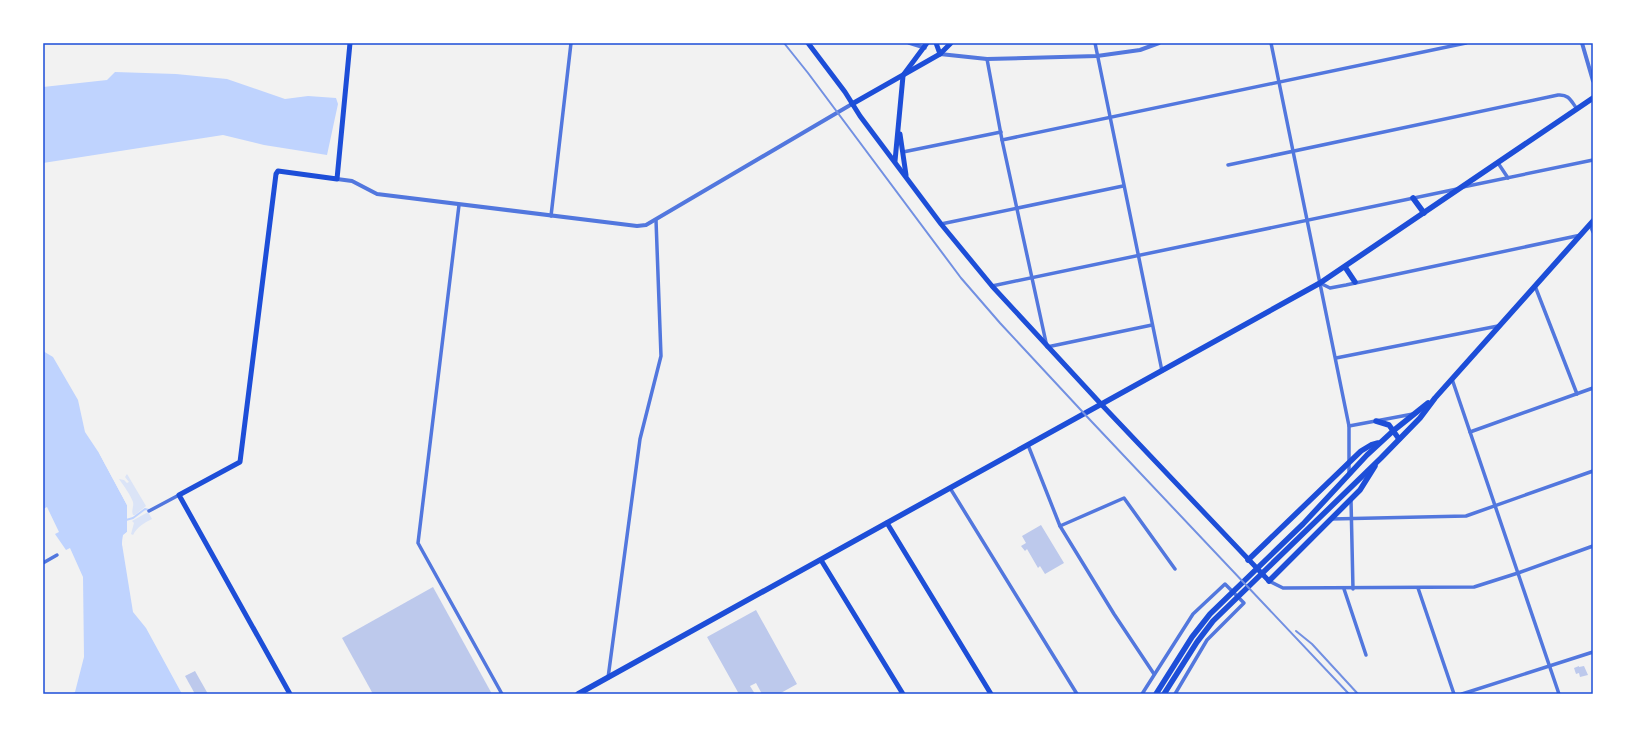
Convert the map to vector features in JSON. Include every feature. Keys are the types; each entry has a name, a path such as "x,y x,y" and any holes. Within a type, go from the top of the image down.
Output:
{"main road":[{"path":"290,694 179,496 240,462 277,172 337,179 350,43"},
{"path":"808,43 860,116 941,224 992,286 1047,347 1267,579 1360,490 1381,458"},
{"path":"936,43 940,54"},
{"path":"852,104 940,54 951,43"},
{"path":"894,160 903,76 926,46"},
{"path":"578,694 1320,283 1593,98"},
{"path":"898,125 906,176"},
{"path":"1413,198 1424,213"},
{"path":"1164,694 1212,621 1381,458 1420,418 1435,398 1592,223"},
{"path":"1345,267 1355,282"},
{"path":"1156,694 1192,637 1210,614 1302,524 1393,430 1435,398"},
{"path":"1376,421 1389,425 1399,439"},
{"path":"1250,561 1349,463 1366,448 1380,443"},
{"path":"887,523 991,694"},
{"path":"821,560 903,694"}],"street":[{"path":"551,216 571,43"},
{"path":"909,43 926,46"},
{"path":"1094,43 1162,371"},
{"path":"940,54 986,59 1097,56 1140,50 1159,43"},
{"path":"1271,43 1349,426 1349,475"},
{"path":"1002,140 1466,43"},
{"path":"1582,43 1593,81"},
{"path":"986,59 1047,347 1152,325"},
{"path":"1228,165 1558,95 1570,97 1577,109"},
{"path":"337,179 352,181 377,194 637,226 646,225 852,104"},
{"path":"903,152 1001,132"},
{"path":"992,286 1593,160"},
{"path":"1498,163 1508,178"},
{"path":"941,224 1123,186"},
{"path":"459,205 418,543 502,694"},
{"path":"608,678 640,439 661,356 656,220"},
{"path":"1592,223 1593,232"},
{"path":"1320,283 1330,288 1581,235"},
{"path":"1535,286 1577,394"},
{"path":"1336,358 1499,326"},
{"path":"1452,379 1559,694"},
{"path":"1470,432 1593,388"},
{"path":"1349,426 1415,413"},
{"path":"1028,445 1060,526 1114,614 1154,674"},
{"path":"1330,519 1466,516 1593,471"},
{"path":"950,488 1077,694"},
{"path":"149,511 179,496"},
{"path":"1060,526 1124,498 1175,569"},
{"path":"1351,499 1353,589"},
{"path":"1267,579 1283,588 1353,589 1474,586 1518,573 1593,546"},
{"path":"43,563 57,555"},
{"path":"1142,694 1193,614 1225,584 1244,604 1207,640 1175,694"},
{"path":"1418,588 1454,694"},
{"path":"1344,589 1366,655"},
{"path":"1462,694 1593,652"}],"shaded area":[{"path":"127,474 146,506 135,515 132,513 132,499 119,479 124,480 127,483 129,482 125,477"},
{"path":"148,512 152,519 141,526 133,535 131,534 134,523 132,521"}],"water":[{"path":"115,72 176,74 227,79 285,99 308,96 336,98 338,104 327,155 264,145 223,135 43,163 43,87 107,80"},
{"path":"43,351 53,357 78,400 85,432 99,453 127,505 127,532 123,536 122,544 133,612 146,628 182,694 71,694 75,692 84,657 83,577 70,548 66,550 55,534 59,532 47,507 43,509"}],"pier":[{"path":"99,453 101,454 129,504 129,533 125,537 125,551 122,544 123,535 127,532 127,505"}],"building":[{"path":"1041,525 1064,563 1045,574 1040,566 1038,568 1027,549 1025,551 1021,546 1026,543 1022,536"},
{"path":"433,587 492,694 373,694 342,638"},
{"path":"756,610 797,684 779,694 762,694 756,683 750,686 755,694 739,694 707,637"},
{"path":"1584,666 1588,675 1580,677 1579,673 1576,674 1574,668"},
{"path":"195,671 208,694 195,694 185,676"}],"waterway":[{"path":"126,520 133,518 145,509 149,510"}],"railway":[{"path":"784,43 961,278 1000,323 1349,694"},
{"path":"1296,631 1312,644 1358,694"}]}
